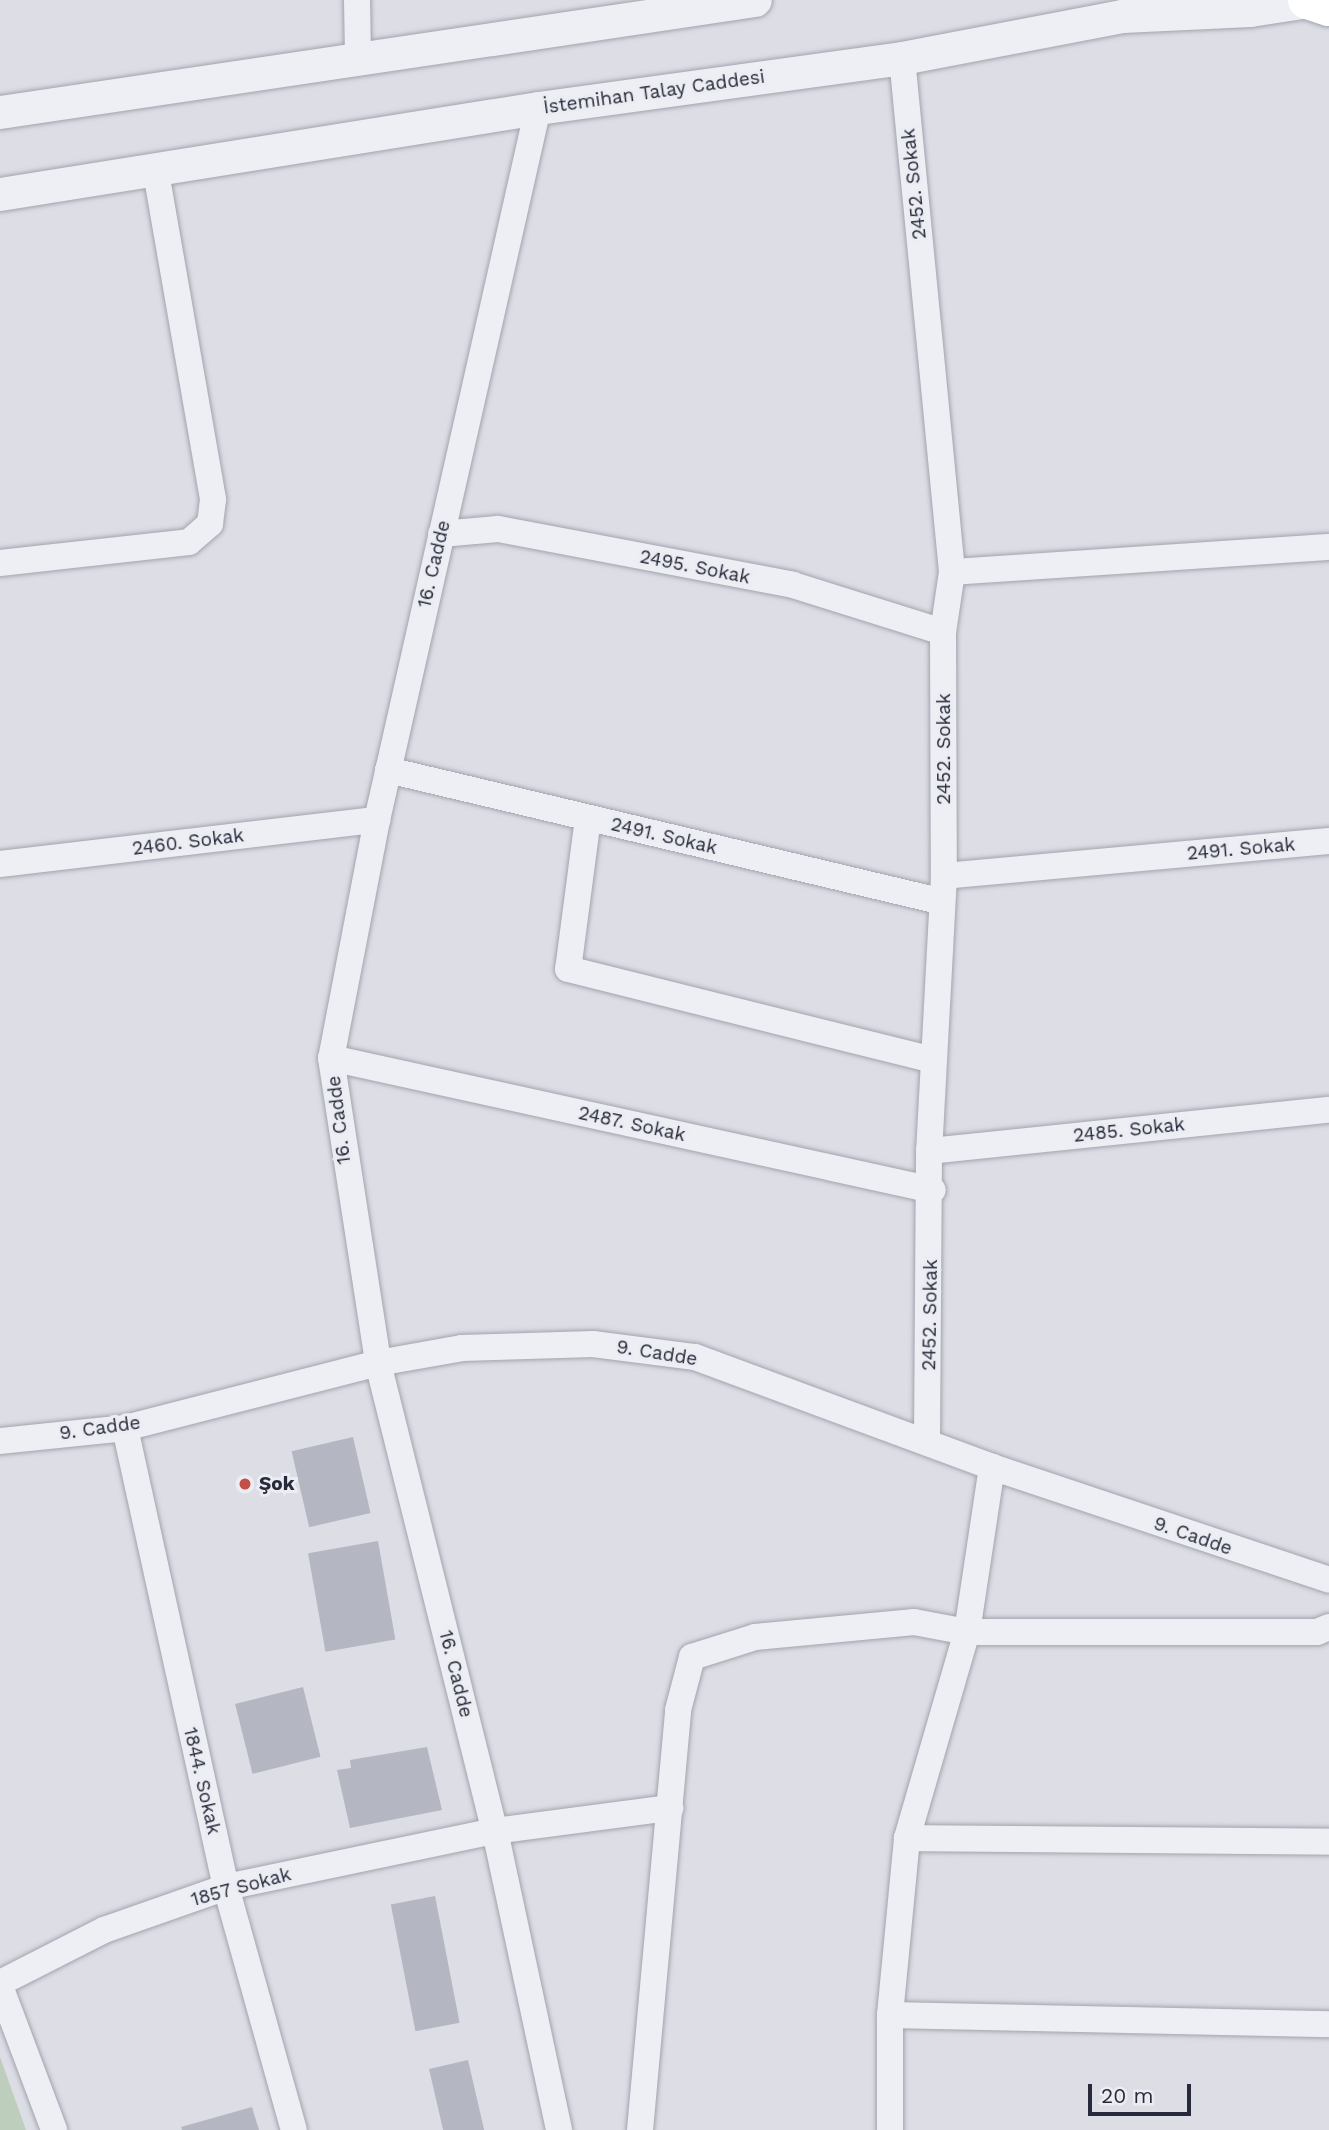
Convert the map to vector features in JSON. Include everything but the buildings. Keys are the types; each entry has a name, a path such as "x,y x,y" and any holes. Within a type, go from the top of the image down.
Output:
{"main road":[{"path":"1308,0 1329,7"}],"street":[{"path":"357,0 358,58"},
{"path":"0,112 755,0"},
{"name":"İstemihan Talay Caddesi","path":"0,194 156,172 538,108 902,58 1122,16 1250,10 1308,0"},
{"name":"2452. Sokak","path":"902,58 952,572 943,632 942,889 929,1151 933,1190 927,1442"},
{"name":"16. Cadde","path":"538,108 377,820 331,1058 378,1363 495,1831 559,2130"},
{"path":"0,563 189,542 210,524 214,499 156,172"},
{"name":"2495. Sokak","path":"441,534 498,529 793,586 943,632"},
{"path":"952,572 1329,547"},
{"name":"2491. Sokak","path":"388,770 588,818 942,889 1329,841"},
{"path":"588,818 568,969 933,1060"},
{"name":"2460. Sokak","path":"0,864 377,820"},
{"name":"2487. Sokak","path":"331,1058 933,1190"},
{"name":"2485. Sokak","path":"929,1151 1329,1110"},
{"name":"9. Cadde","path":"0,1441 125,1428 378,1363 461,1348 593,1344 695,1357 992,1467 1329,1580"},
{"name":"1844. Sokak","path":"125,1428 226,1887 294,2130"},
{"path":"890,2130 890,2015 907,1838 967,1632 992,1467"},
{"path":"640,2130 678,1710 692,1657 755,1637 914,1622 967,1632 1317,1632 1329,1627"},
{"name":"1857 Sokak","path":"0,1984 104,1930 226,1887 495,1831 670,1808"},
{"path":"907,1838 1329,1842"},
{"path":"0,1984 54,2130"},
{"path":"890,2015 1329,2024"}],"green space":[{"path":"0,2057 26,2130 0,2130"}],"place":[{"name":"Şok","path":"245,1484"}]}
